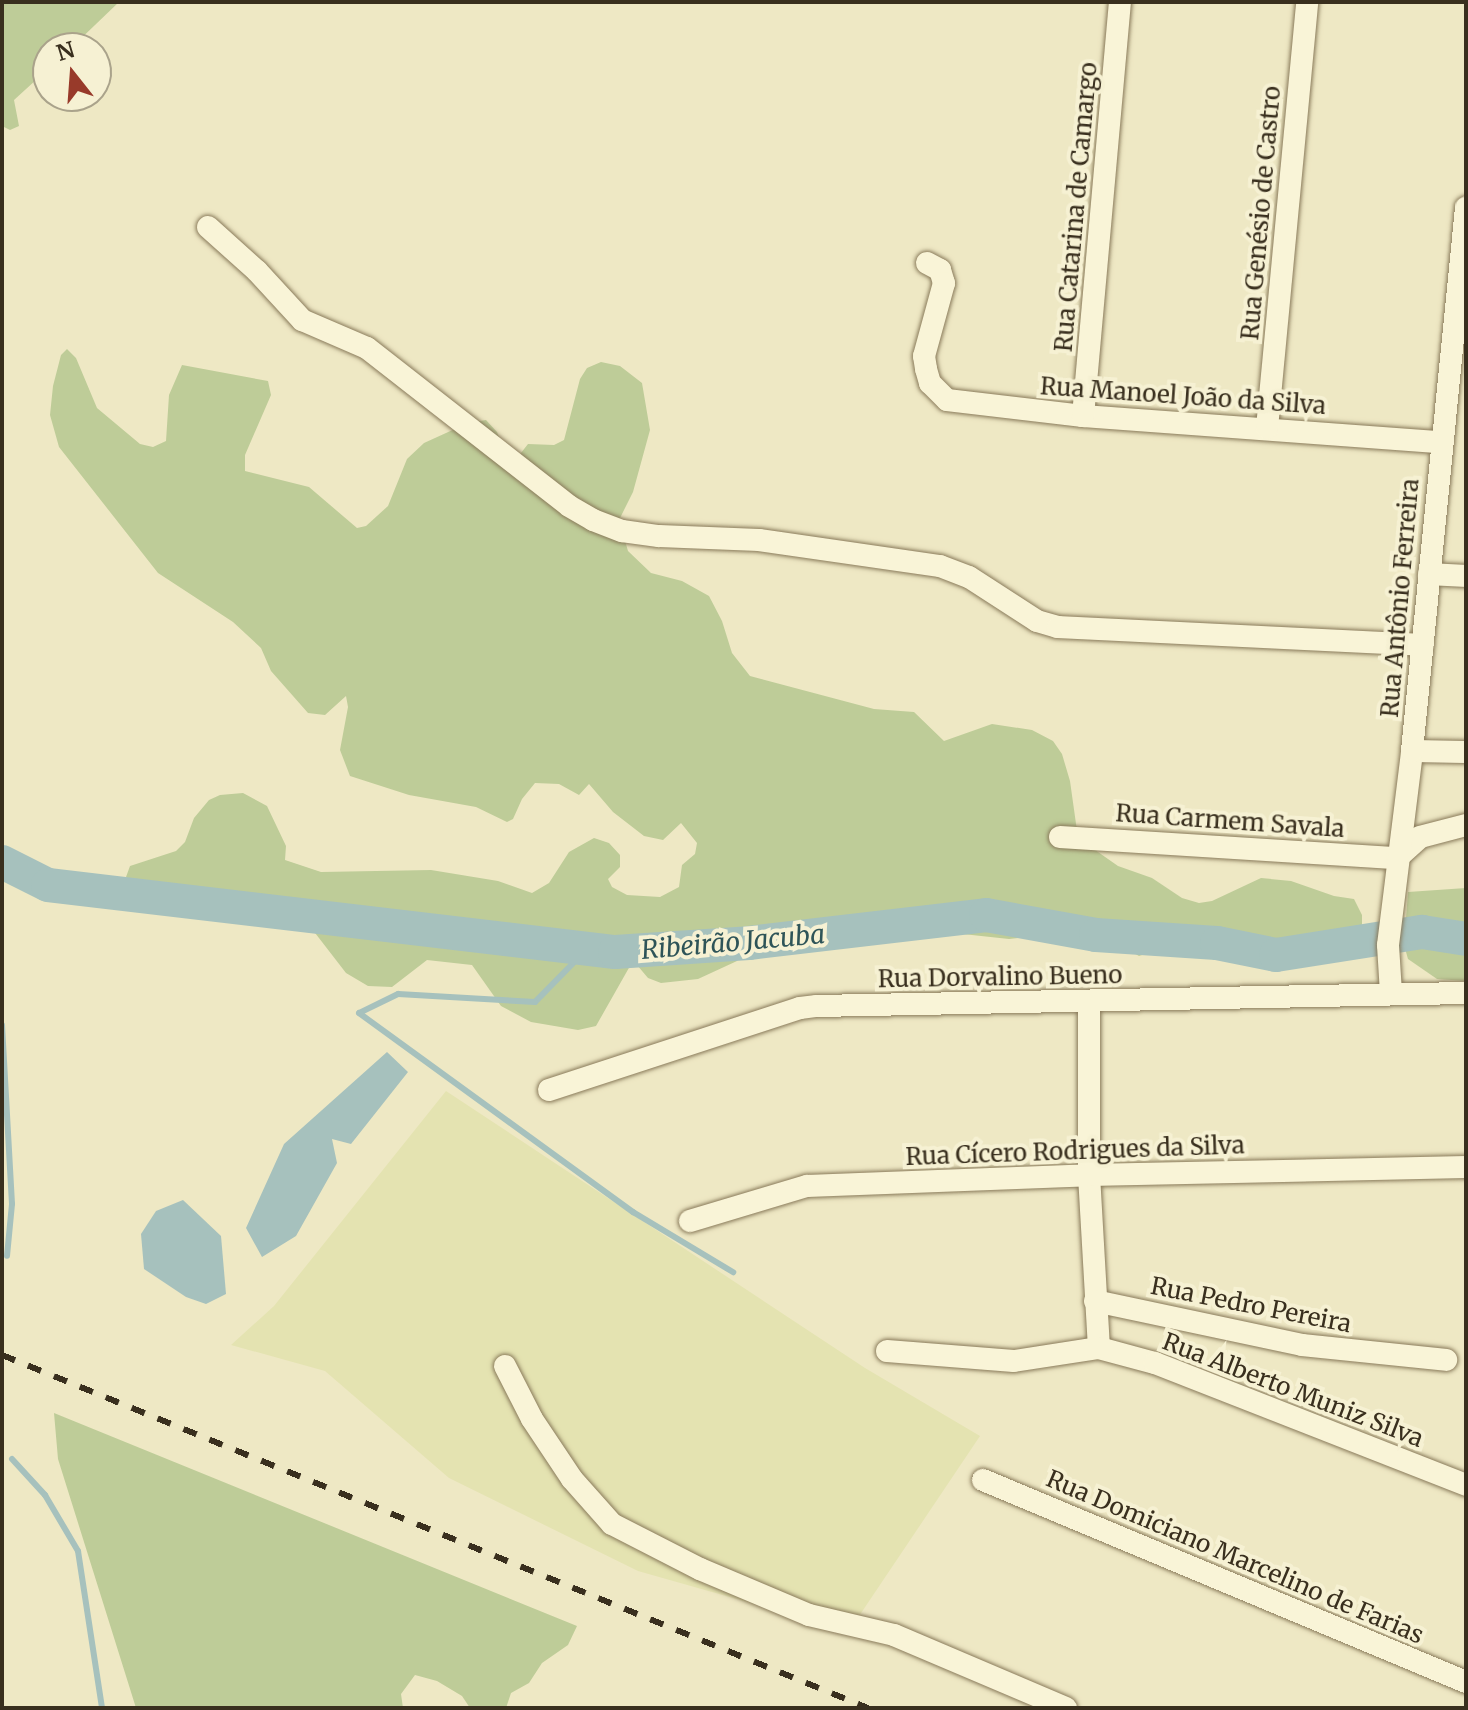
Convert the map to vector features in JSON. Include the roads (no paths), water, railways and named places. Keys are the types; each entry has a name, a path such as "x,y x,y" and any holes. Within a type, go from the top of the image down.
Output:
{"street":[{"name":"Rua Catarina de Camargo","path":"1083,416 1120,2"},
{"name":"Rua Genésio de Castro","path":"1267,428 1307,2"},
{"name":"Rua Antônio Ferreira","path":"1391,993 1388,945 1393,892 1412,751 1440,442 1466,208"},
{"path":"208,227 257,271 302,320 367,348 569,506 593,520 622,531 659,536 759,540 940,566 969,577 1037,621 1058,627 1423,645"},
{"name":"Rua Manoel João da Silva","path":"927,263 940,270 944,283 924,356 930,383 937,394 957,402 1083,416 1440,442"},
{"path":"1429,574 1466,576"},
{"path":"1412,751 1466,752"},
{"path":"1397,858 1420,837 1466,825"},
{"name":"Rua Carmem Savala","path":"1060,837 1397,858"},
{"name":"Rua Dorvalino Bueno","path":"549,1090 800,1008 1466,993"},
{"path":"887,1351 1014,1361 1099,1348 1089,1175 1089,1002"},
{"name":"Rua Cícero Rodrigues da Silva","path":"690,1221 807,1186 1089,1175 1466,1167"},
{"name":"Rua Pedro Pereira","path":"1095,1301 1302,1345 1446,1360"},
{"name":"Rua Alberto Muniz Silva","path":"1099,1348 1155,1363 1466,1485"},
{"path":"505,1366 532,1419 572,1479 612,1524 700,1569 809,1615 894,1635 1066,1708"},
{"name":"Rua Domiciano Marcelino de Farias","path":"983,1480 1466,1682"}],"water":[{"path":"387,1052 408,1072 351,1144 332,1139 337,1163 296,1236 262,1257 246,1228 284,1144"},
{"path":"183,1200 221,1236 226,1294 206,1304 186,1297 144,1269 141,1234 156,1211"}],"waterway":[{"name":"Ribeirão Jacuba","path":"2,862 48,885 615,952 749,943 986,915 1096,935 1217,943 1276,955 1422,932 1466,939"},
{"path":"587,949 535,1002 398,994 359,1013 633,1212 733,1272"},
{"path":"2,1025 12,1204 7,1256"},
{"path":"12,1459 45,1495 78,1551 102,1708"}],"railway":[{"path":"2,1355 868,1708"}]}
